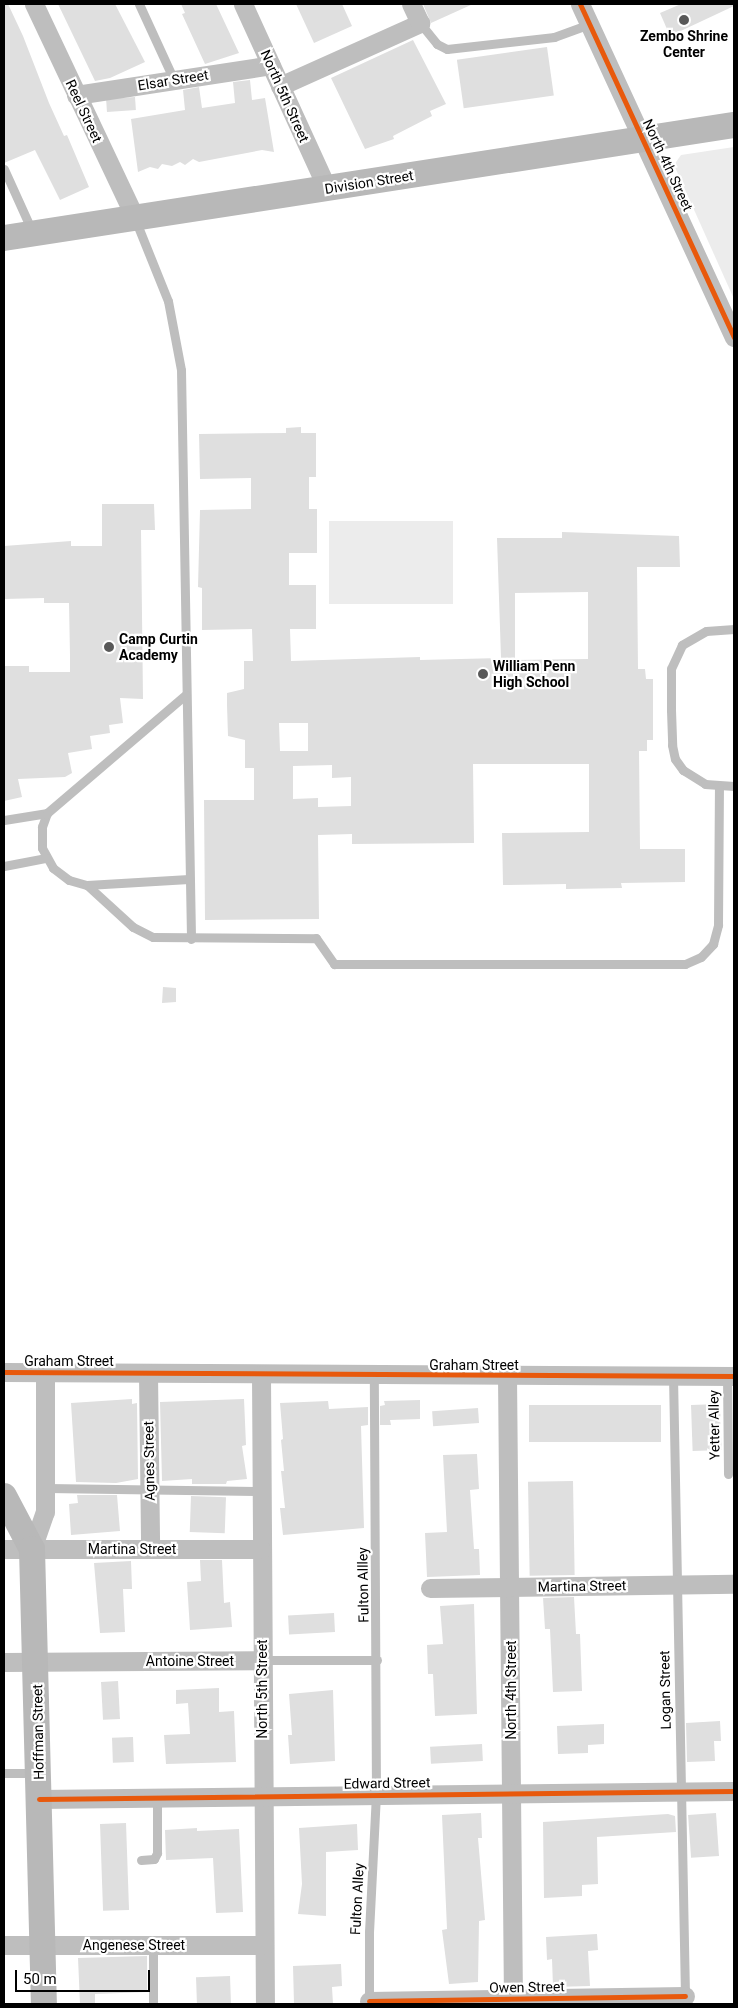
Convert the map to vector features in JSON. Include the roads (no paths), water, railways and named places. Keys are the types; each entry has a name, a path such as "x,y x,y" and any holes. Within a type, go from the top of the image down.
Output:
{"main road":[{"name":"Division Street","path":"4,238 734,125"},
{"name":"Hoffman Street","path":"4,1496 32,1549 38,1662 44,2004"}],"street":[{"name":"Reel Street","path":"34,4 134,218"},
{"name":"North 5th Street","path":"243,4 327,188"},
{"path":"280,86 420,23 411,4"},
{"name":"North 4th Street","path":"580,4 734,337"},
{"name":"Elsar Street","path":"76,95 271,65"},
{"name":"Graham Street","path":"4,1372 261,1375 730,1376"},
{"name":"Hoffman Street","path":"32,1549 45,1512 45,1372"},
{"name":"Agnes Street","path":"148,1373 150,1549"},
{"name":"North 5th Street","path":"261,1375 262,1796 265,2004"},
{"name":"North 4th Street","path":"507,1376 513,2001"},
{"name":"Martina Street","path":"4,1549 261,1548"},
{"name":"Martina Street","path":"430,1588 734,1584"},
{"name":"Antoine Street","path":"4,1662 262,1660"},
{"name":"Edward Street","path":"39,1799 734,1791"},
{"name":"Angenese Street","path":"4,1945 264,1945"},
{"name":"Owen Street","path":"369,2003 685,2000"}],"lane":[{"path":"138,4 174,80"},
{"path":"420,23 437,44 447,49 554,37 590,24"},
{"path":"4,169 33,234"},
{"path":"134,218 168,301 180,351 191,939"},
{"path":"734,630 696,634 682,645 671,669 675,759 691,778 719,786 734,786"},
{"path":"4,820 47,813 185,695"},
{"path":"47,813 40,838 46,858 61,875 87,885 143,933 160,938 316,938 334,964 685,964 700,957 713,944 718,924 719,786"},
{"path":"4,866 46,858"},
{"path":"87,885 189,879"},
{"name":"Fulton Allley","path":"374,1375 377,1660 376,1794"},
{"name":"Logan Street","path":"673,1376 685,2000"},
{"name":"Yetter Alley","path":"728,1474 730,1376"},
{"path":"46,1488 261,1490"},
{"name":"Antoine Street","path":"262,1660 377,1660"},
{"path":"4,1772 39,1773"},
{"name":"Fulton Alley","path":"369,2003 369,1932 376,1794"},
{"path":"141,1860 154,1859 157,1853 156,1798"},
{"path":"153,1945 153,2004"}],"place":[{"name":"Zembo Shrine Center","path":"684,20"},
{"name":"Camp Curtin Academy","path":"109,647"},
{"name":"William Penn High School","path":"483,674"}]}
